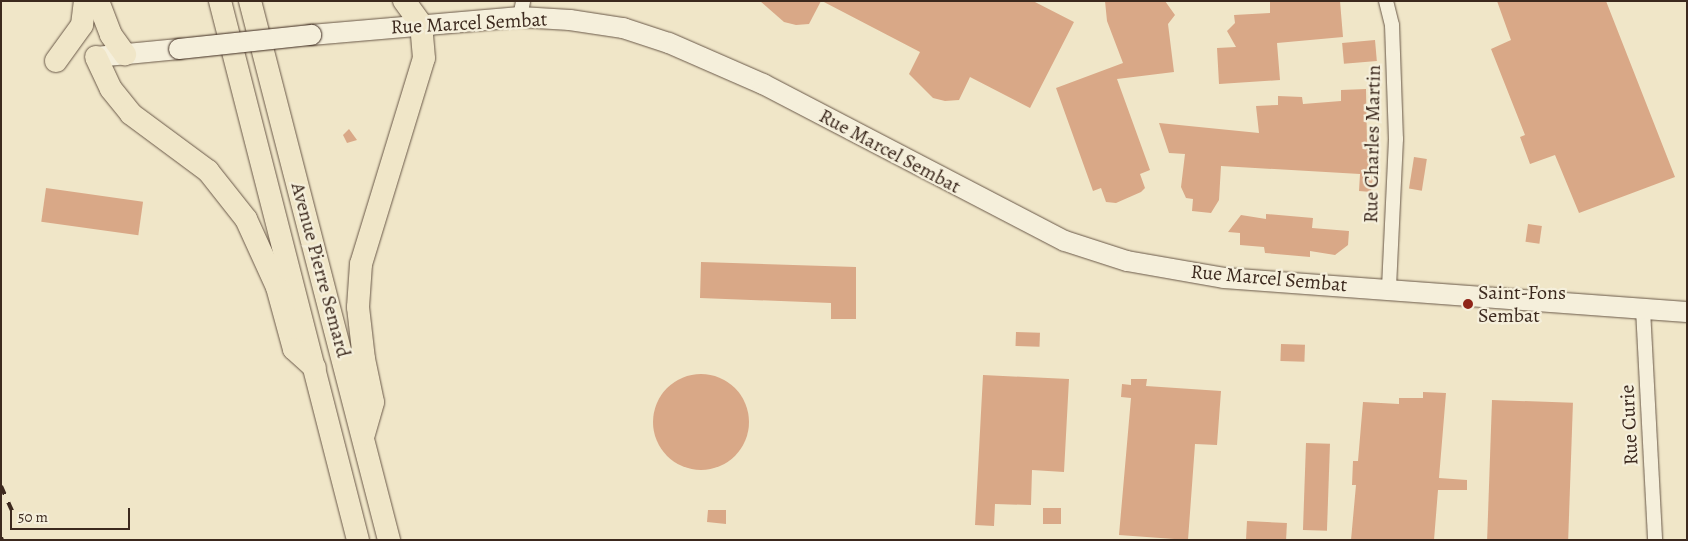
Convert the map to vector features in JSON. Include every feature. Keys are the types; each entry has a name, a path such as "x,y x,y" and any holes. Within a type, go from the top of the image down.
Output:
{"highway":[{"path":"56,61 82,25 84,1"},
{"path":"98,1 111,36 125,54"},
{"name":"Avenue Pierre Semard","path":"220,1 358,540"},
{"name":"Avenue Pierre Semard","path":"250,1 364,435 389,540"},
{"path":"364,435 373,402 364,360 358,307 362,264 424,58 421,24 404,1"},
{"path":"96,57 111,89 131,114 208,171 246,219 274,280 294,349 315,368"}],"main road":[{"name":"Rue Marcel Sembat","path":"96,57 421,24 522,9 570,20 624,28 669,43 763,84 1065,241 1127,261 1224,278 1389,288 1687,312"}],"street":[{"name":"Rue Charles Martin","path":"1386,1 1392,25 1396,139 1389,288"},
{"name":"Rue Curie","path":"1643,309 1655,540"}],"building":[{"path":"760,1 821,1 809,24 796,25 784,22"},
{"path":"822,1 1033,1 1074,22 1030,108 970,77 959,100 945,101 933,98 909,74 920,52"},
{"path":"1105,1 1165,1 1175,15 1168,24 1174,72 1117,79 1150,170 1140,174 1145,188 1141,192 1116,203 1106,202 1101,188 1093,191 1056,88 1123,63 1107,21"},
{"path":"1270,1 1340,1 1343,37 1277,43 1280,80 1219,84 1217,48 1236,47 1227,31 1235,23 1234,15 1270,13"},
{"path":"1497,1 1606,1 1675,177 1579,213 1555,155 1530,164 1520,137 1525,135 1491,49 1511,40"},
{"path":"1375,40 1377,61 1344,64 1342,43"},
{"path":"1366,89 1367,144 1377,145 1371,192 1359,191 1360,174 1221,166 1219,200 1211,213 1192,211 1193,199 1186,198 1181,187 1185,154 1169,153 1159,123 1259,133 1256,106 1278,105 1278,96 1302,97 1303,104 1341,101 1341,90"},
{"path":"349,129 357,140 347,143 343,135"},
{"path":"1414,157 1427,159 1422,191 1409,189"},
{"path":"46,188 143,202 138,235 41,222"},
{"path":"1266,214 1313,218 1312,228 1349,231 1348,245 1335,255 1310,251 1310,257 1265,253 1264,247 1240,245 1240,233 1228,232 1241,215 1266,219"},
{"path":"1528,224 1542,226 1539,244 1525,242"},
{"path":"701,262 856,267 856,319 831,319 831,303 700,298"},
{"path":"1016,332 1040,333 1039,347 1016,346"},
{"path":"1281,344 1305,345 1304,362 1280,361"},
{"path":"701,374 719,378 735,388 745,404 749,422 745,440 735,456 719,466 701,470 683,466 667,456 657,440 653,422 657,404 667,388 683,378"},
{"path":"983,375 1069,379 1064,472 1032,470 1031,505 995,504 994,526 975,525"},
{"path":"1131,379 1147,379 1146,386 1221,391 1217,445 1195,444 1188,540 1119,535 1131,398 1121,397 1122,384 1131,385"},
{"path":"1423,392 1446,393 1439,478 1467,480 1467,490 1438,490 1434,540 1351,540 1356,485 1352,485 1353,461 1358,461 1363,402 1399,404 1399,398 1423,398"},
{"path":"1492,400 1573,403 1568,540 1487,540"},
{"path":"1306,443 1330,444 1327,531 1303,530"},
{"path":"1043,508 1061,508 1061,524 1043,524"},
{"path":"708,510 726,510 726,524 707,522"},
{"path":"1247,521 1287,523 1286,540 1246,540"}],"railway":[{"path":"1,486 15,517"}],"place":[{"name":"Saint-Fons Sembat","path":"1468,304"}]}
